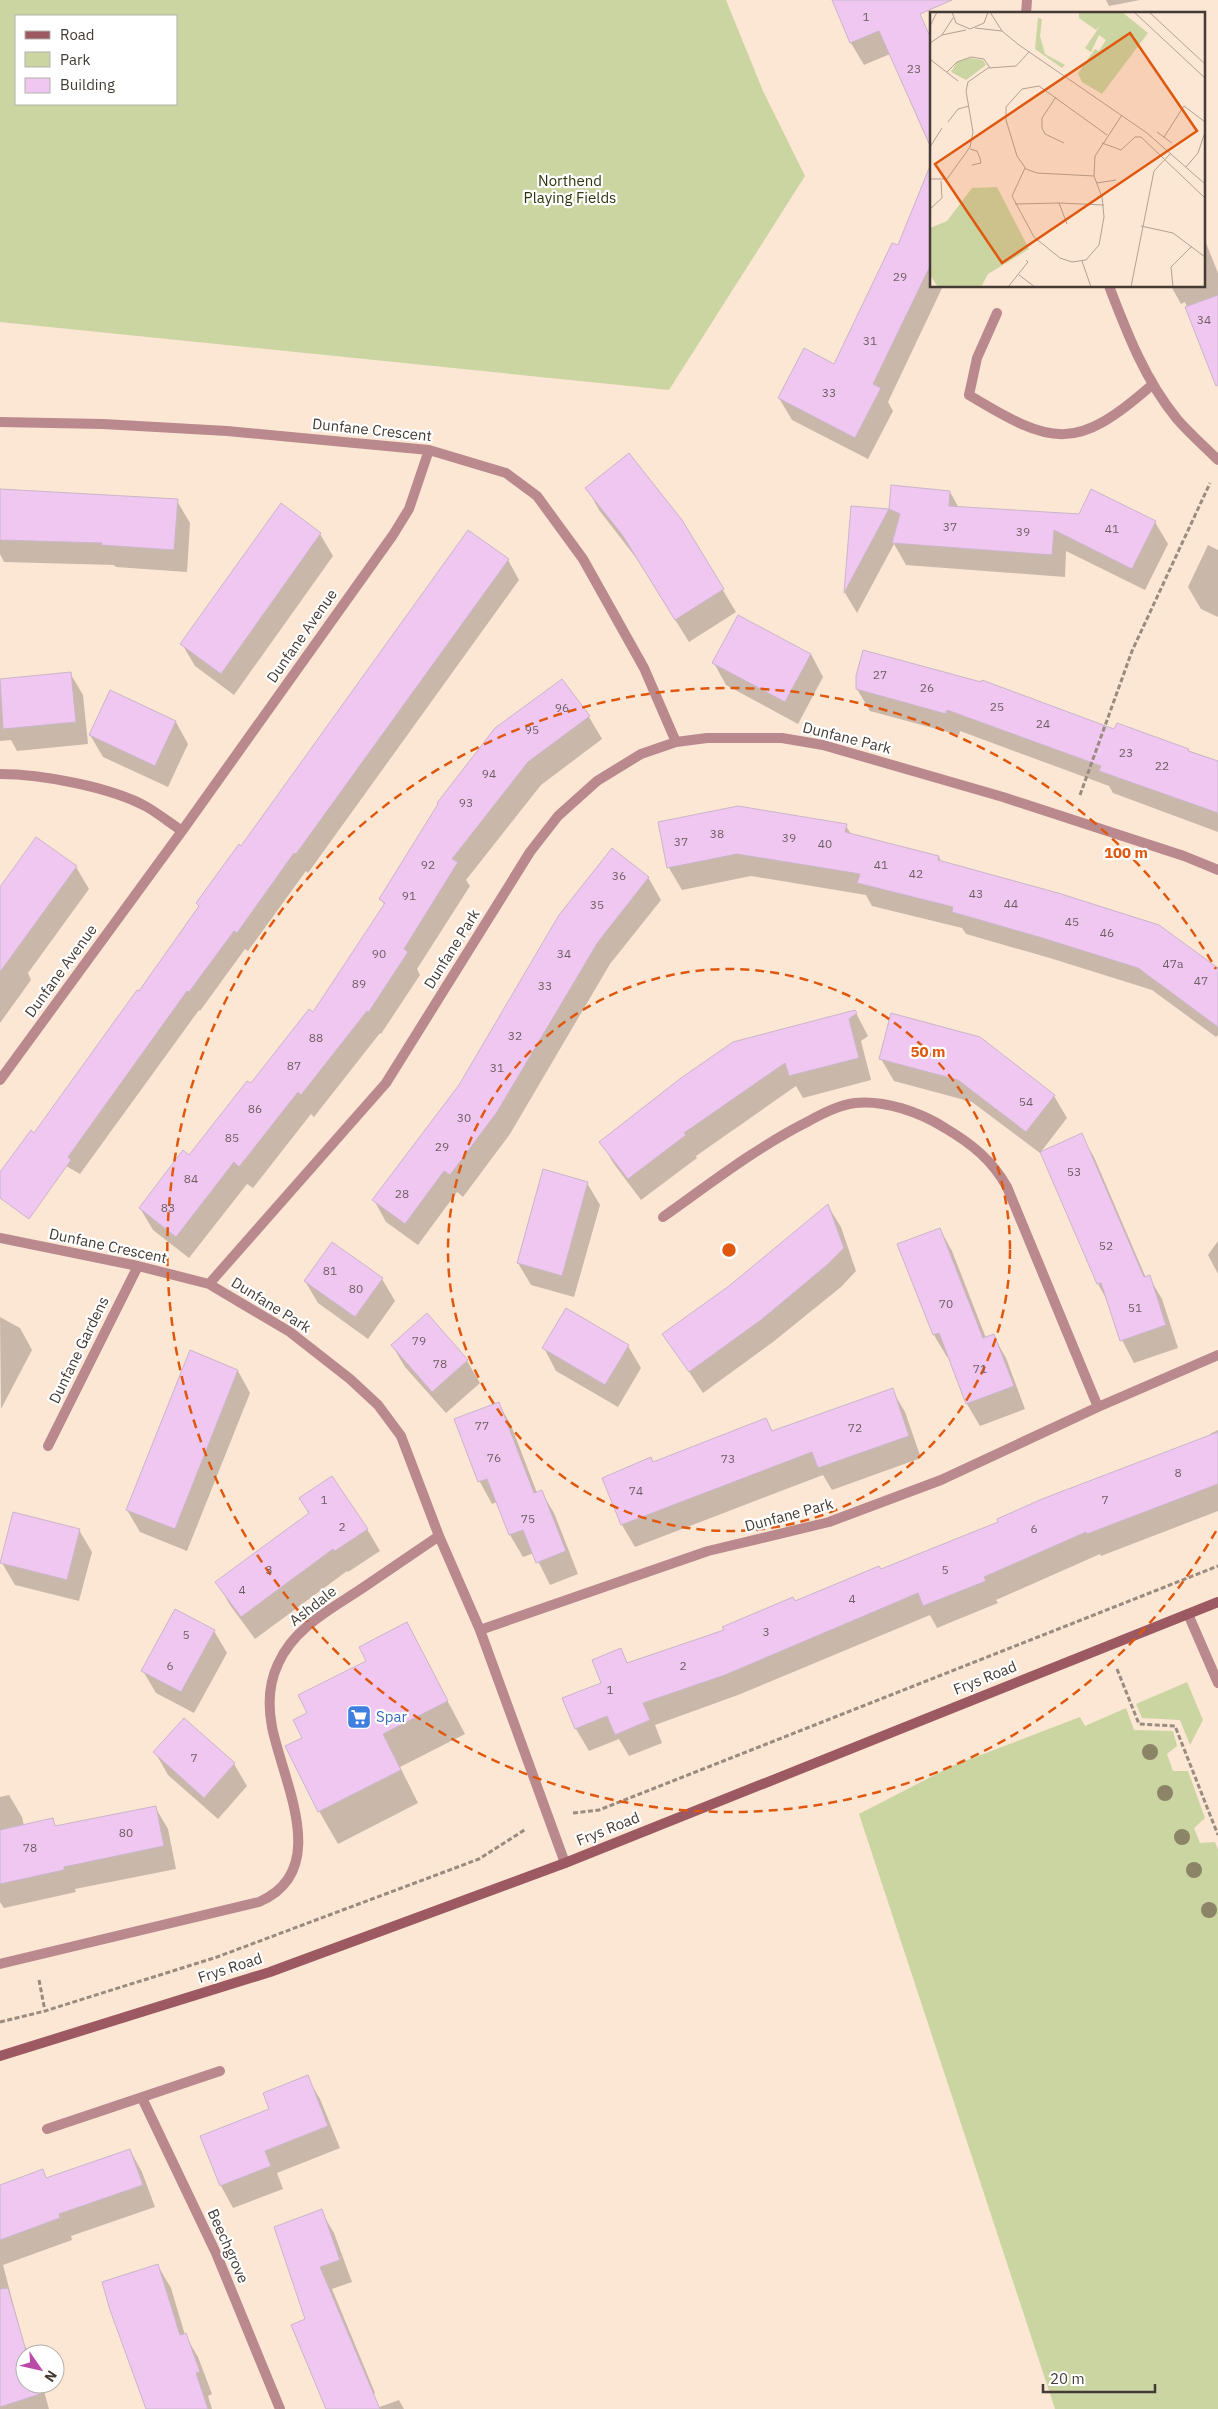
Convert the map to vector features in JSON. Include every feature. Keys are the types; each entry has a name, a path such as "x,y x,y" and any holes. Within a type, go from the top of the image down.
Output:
{"street":[{"path":"1111,288 1125,327 1152,384 1177,418 1218,460"},
{"path":"997,313 977,358 968,395 1030,429 1058,434 1086,431 1110,420 1152,384"},
{"name":"Dunfane Crescent","path":"0,422 103,424 228,431 429,450 506,473 537,496 584,559 644,668 676,742"},
{"name":"Dunfane Avenue","path":"0,1080 182,831 392,535 409,508 429,450"},
{"name":"Dunfane Park","path":"565,1863 480,1630 439,1536 401,1436 378,1405 350,1379 290,1332 209,1284 386,1083 530,852 558,816 611,771 641,754 676,742 707,738 761,737 823,745 1003,797 1184,856 1218,870"},
{"path":"0,774 52,778 121,797 146,807 182,831"},
{"path":"663,1217 772,1140 840,1107 853,1104 879,1104 917,1114 968,1142 998,1170 1014,1202 1098,1407"},
{"name":"Dunfane Crescent","path":"0,1238 138,1266 209,1284"},
{"name":"Dunfane Gardens","path":"48,1446 138,1266"},
{"name":"Dunfane Park","path":"480,1630 708,1551 829,1522 941,1480 1098,1407 1218,1355"},
{"name":"Ashdale","path":"34,1957 259,1902 269,1898 286,1884 299,1853 294,1807 272,1726 271,1688 279,1662 292,1641 313,1621 439,1536"},
{"name":"Frys Road","path":"0,2056 270,1972 565,1863 1218,1602"},
{"path":"1188,1614 1218,1683"},
{"path":"0,1964 34,1957"},
{"path":"46,2129 220,2072"},
{"name":"Beechgrove","path":"142,2098 216,2253 280,2409"}],"path":[{"path":"1071,820 1132,651 1211,479"},
{"path":"0,2022 45,2012 217,1956 478,1859 547,1816 598,1810 1218,1566"},
{"path":"1108,1646 1139,1724 1175,1726 1218,1835"},
{"path":"34,1957 45,2012"}],"green space":[{"name":"Northend Playing Fields","path":"0,0 726,0 763,91 805,176 669,390 0,322"},
{"path":"1187,1682 1203,1720 1190,1745 1180,1720 1142,1718 1136,1704"},
{"path":"1126,1708 1134,1730 1173,1731 1177,1746 1167,1754 1173,1771 1188,1771 1205,1818 1194,1828 1200,1843 1215,1842 1218,1850 1218,2409 1055,2409 859,1814 952,1766 1080,1717 1085,1726"}],"building":[{"path":"832,0 952,0 920,14 930,36 930,146 879,31 850,43"},
{"path":"930,166 930,266 873,384 881,388 855,438 778,398 804,348 834,364 892,243 898,245"},
{"path":"1218,295 1218,385 1216,386 1185,307"},
{"path":"629,453 682,520 724,589 675,620 623,536 585,488"},
{"path":"891,485 950,491 949,506 1079,514 1091,489 1156,521 1132,569 1054,530 1052,555 892,543 900,514 889,509"},
{"path":"0,489 178,499 174,550 101,545 102,543 0,540"},
{"path":"281,503 321,533 221,674 180,644"},
{"path":"851,506 889,509 844,593"},
{"path":"468,530 509,559 296,854 294,853 237,933 234,931 189,992 187,991 68,1157 71,1160 29,1219 0,1198 0,1172 31,1130 34,1133 137,990 139,991 199,906 196,903 239,844 241,846"},
{"path":"738,615 811,654 785,702 712,663"},
{"path":"863,650 981,682 982,680 1114,729 1117,723 1218,761 1218,813 1099,771 1101,766 947,710 946,714 856,689 856,676"},
{"path":"71,672 76,722 3,729 0,679"},
{"path":"562,679 590,716 528,762 452,859 458,862 404,949 408,952 368,1013 367,1011 301,1095 298,1092 239,1167 234,1162 176,1237 139,1208 183,1150 189,1155 247,1081 251,1083 309,1009 313,1012 385,903 379,899 437,803 495,728"},
{"path":"110,690 176,721 155,766 89,735"},
{"path":"738,806 847,824 845,832 939,856 938,860 1058,893 1159,925 1218,968 1218,1027 1138,968 952,912 953,907 857,883 860,874 737,854 667,868 658,822"},
{"path":"36,837 77,866 0,972 0,887"},
{"path":"612,848 649,877 598,942 497,1112 450,1175 444,1171 405,1224 372,1200 459,1085 559,915"},
{"path":"855,1010 857,1013 849,1019 859,1058 789,1076 785,1063 684,1133 686,1135 628,1179 599,1142 681,1078 733,1042"},
{"path":"891,1013 980,1037 1055,1095 1026,1132 958,1080 879,1059"},
{"path":"1082,1133 1144,1277 1150,1275 1166,1325 1120,1341 1101,1283 1097,1284 1040,1152"},
{"path":"543,1169 588,1182 562,1276 517,1263"},
{"path":"828,1204 844,1248 827,1265 761,1320 689,1372 662,1334 729,1286"},
{"path":"940,1228 983,1338 994,1334 1014,1386 966,1404 939,1333 933,1335 897,1244"},
{"path":"332,1242 383,1278 355,1317 304,1281"},
{"path":"566,1308 629,1345 605,1385 542,1348"},
{"path":"427,1313 468,1360 432,1392 391,1345"},
{"path":"190,1350 238,1370 175,1529 126,1510"},
{"path":"893,1388 909,1436 818,1468 812,1452 621,1525 602,1478 651,1457 653,1462 766,1418 772,1431"},
{"path":"499,1402 534,1493 542,1490 566,1551 536,1563 523,1530 509,1535 487,1479 478,1482 454,1419"},
{"path":"1218,1432 1218,1484 1087,1534 1086,1532 984,1577 986,1581 923,1606 918,1593 725,1675 643,1703 650,1720 615,1735 607,1716 575,1729 562,1698 601,1683 592,1660 621,1648 627,1663 724,1630 722,1627 793,1597 795,1601 879,1566 881,1569 998,1522 997,1519 1042,1499"},
{"path":"332,1476 368,1529 335,1551 333,1549 241,1617 215,1582 309,1513 299,1498"},
{"path":"13,1512 80,1529 67,1580 0,1563"},
{"path":"175,1609 215,1630 181,1692 141,1671"},
{"name":"Spar","path":"407,1622 448,1701 383,1734 401,1770 318,1812 285,1746 302,1738 293,1720 307,1713 298,1695 366,1661 359,1647"},
{"path":"184,1718 235,1763 204,1798 153,1752"},
{"path":"156,1806 164,1846 64,1867 64,1870 0,1884 0,1830 53,1818 55,1826"},
{"path":"308,2075 328,2126 265,2151 271,2166 220,2186 200,2136 269,2109 263,2093"},
{"path":"130,2149 143,2185 59,2214 60,2218 0,2240 0,2185 43,2169 46,2178"},
{"path":"322,2209 340,2260 320,2267 380,2409 326,2409 291,2325 305,2319 274,2227"},
{"path":"158,2264 180,2335 186,2333 200,2372 196,2373 208,2409 146,2409 110,2310 102,2282"},
{"path":"8,2288 24,2344 15,2344 15,2394 40,2394 0,2407 0,2289"}],"place":[{"name":"Spar","path":"359,1717"}]}
